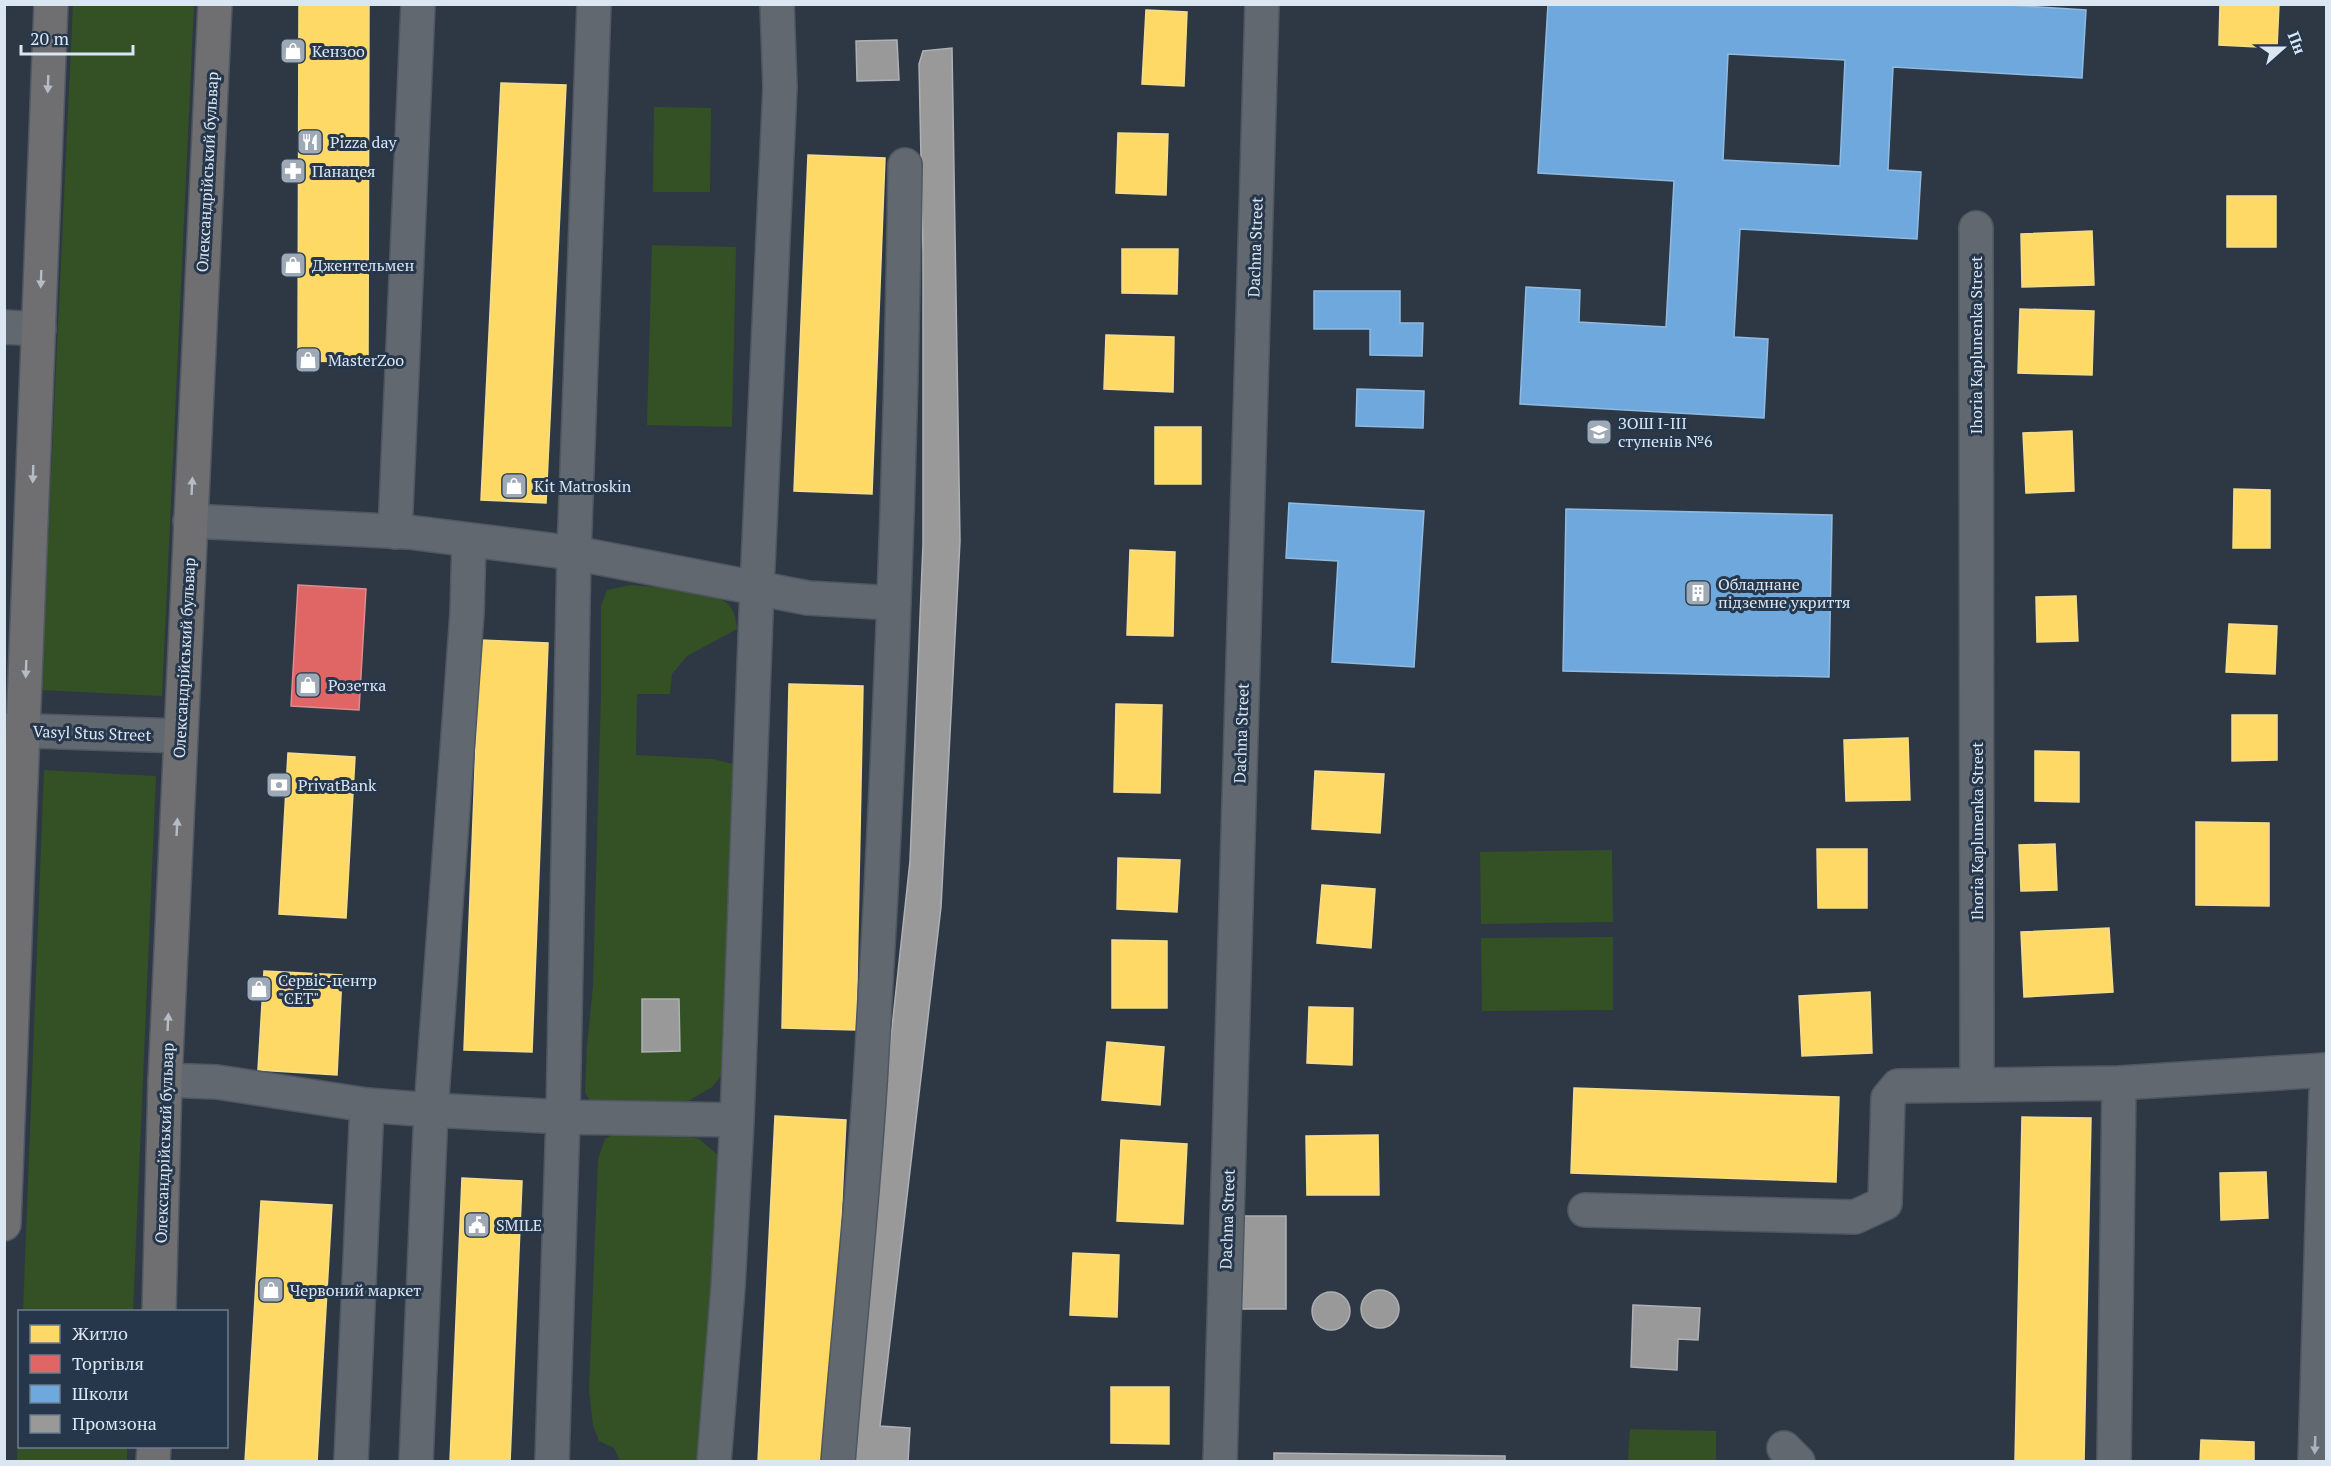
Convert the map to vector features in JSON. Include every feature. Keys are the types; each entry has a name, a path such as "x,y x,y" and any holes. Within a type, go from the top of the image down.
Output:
{"main road":[{"path":"4,1224 14,730 39,329 51,4"},
{"name":"Олександрійський бульвар","path":"159,1310 165,1080 215,4"}],"street":[{"path":"395,532 418,4"},
{"path":"552,1461 563,1117 574,553 594,4"},
{"path":"714,1461 728,1287 737,1120 757,587 780,87 777,4"},
{"name":"Dachna Street","path":"1220,1461 1262,4"},
{"path":"838,1461 870,1086 894,603 903,331 905,165"},
{"name":"Ihoria Kaplunenka Street","path":"1976,228 1977,1085"},
{"path":"4,327 39,329"},
{"path":"190,521 395,532 469,540 574,553 808,598 894,603"},
{"path":"416,1461 431,1110 467,613 469,540"},
{"name":"Vasyl Stus Street","path":"14,730 180,736"},
{"path":"1585,1210 1855,1217 1885,1203 1888,1098 1898,1086 2119,1083 2326,1070"},
{"path":"165,1080 217,1082 367,1105 431,1110 563,1117 737,1120"},
{"path":"2114,1461 2119,1083"},
{"path":"2314,1461 2326,1093"},
{"path":"351,1461 367,1105"}],"green space":[{"path":"73,5 194,5 162,696 41,690"},
{"path":"654,107 711,108 710,192 653,192"},
{"path":"652,245 736,247 732,427 647,425"},
{"path":"631,585 679,588 715,596 730,606 736,621 737,629 687,656 672,674 670,694 637,694 636,755 713,759 733,764 738,779 728,1067 712,1087 688,1101 593,1104 585,1093 593,986 601,693 601,606 607,590"},
{"path":"44,770 156,776 133,1310 23,1310"},
{"path":"1612,850 1613,922 1481,924 1480,852"},
{"path":"1613,937 1613,1010 1482,1011 1481,938"},
{"path":"660,1128 699,1139 719,1156 703,1461 620,1461 614,1448 599,1441 593,1425 589,1391 598,1159 605,1139 622,1129"},
{"path":"1630,1429 1716,1431 1716,1461 1628,1461"},
{"path":"18,1430 18,1448 127,1448 127,1461 17,1461"}],"building: Житло":[{"path":"299,4 369,4 368,362 298,361"},
{"path":"2220,4 2279,4 2277,48 2219,45"},
{"path":"1146,10 1187,12 1184,86 1142,84"},
{"path":"501,83 566,85 546,503 481,500"},
{"path":"1118,133 1168,134 1166,195 1116,193"},
{"path":"808,155 885,158 872,494 794,491"},
{"path":"2227,196 2276,196 2276,247 2227,247"},
{"path":"2092,231 2094,285 2022,287 2021,234"},
{"path":"1122,249 1178,249 1177,294 1122,293"},
{"path":"2020,309 2094,311 2092,375 2018,373"},
{"path":"1106,335 1174,337 1173,392 1104,389"},
{"path":"1155,427 1201,427 1201,484 1155,484"},
{"path":"2072,431 2074,491 2026,493 2023,433"},
{"path":"2234,489 2270,490 2270,548 2233,548"},
{"path":"1130,550 1175,552 1173,636 1127,635"},
{"path":"2076,596 2078,641 2037,642 2036,597"},
{"path":"2229,624 2277,626 2275,674 2226,672"},
{"path":"480,640 548,643 532,1052 464,1050"},
{"path":"789,684 863,686 856,1030 782,1028"},
{"path":"1116,704 1162,705 1160,793 1114,792"},
{"path":"2232,715 2277,715 2277,760 2232,761"},
{"path":"1908,738 1910,800 1846,801 1844,740"},
{"path":"2035,751 2079,752 2079,802 2035,801"},
{"path":"288,753 355,757 346,918 279,914"},
{"path":"1315,771 1384,774 1380,833 1312,829"},
{"path":"2196,822 2269,823 2269,906 2196,905"},
{"path":"2055,844 2057,890 2021,891 2019,845"},
{"path":"1817,849 1867,849 1867,908 1818,908"},
{"path":"1118,858 1180,860 1177,912 1117,909"},
{"path":"1322,885 1375,889 1371,948 1317,943"},
{"path":"2109,928 2113,992 2024,997 2021,932"},
{"path":"1112,940 1167,941 1167,1008 1112,1008"},
{"path":"264,971 342,975 337,1075 258,1070"},
{"path":"1870,992 1872,1053 1802,1056 1799,996"},
{"path":"1309,1007 1353,1008 1352,1065 1307,1063"},
{"path":"1107,1042 1164,1047 1160,1105 1102,1100"},
{"path":"1574,1088 1839,1097 1836,1182 1571,1173"},
{"path":"775,1116 846,1120 829,1462 758,1462"},
{"path":"2022,1117 2091,1118 2084,1462 2015,1462"},
{"path":"1378,1135 1379,1195 1307,1195 1306,1136"},
{"path":"1121,1140 1187,1144 1183,1224 1117,1221"},
{"path":"2266,1172 2268,1218 2221,1220 2220,1173"},
{"path":"462,1178 522,1181 510,1462 450,1462"},
{"path":"261,1201 332,1205 317,1462 245,1462"},
{"path":"1073,1253 1119,1255 1117,1317 1070,1315"},
{"path":"1111,1387 1169,1387 1169,1444 1111,1443"},
{"path":"2201,1440 2254,1442 2254,1462 2200,1462"}],"building: Торгівля":[{"path":"298,585 366,589 359,710 291,706"}],"building: Школи":[{"path":"1548,4 1992,4 2086,10 2082,78 1893,67 1888,170 1921,172 1917,239 1740,229 1734,337 1768,339 1764,418 1520,404 1526,287 1580,290 1579,322 1666,327 1674,181 1538,173","holes":["1728,54 1845,60 1840,166 1723,160"]},
{"path":"1314,291 1400,291 1400,323 1423,323 1422,356 1370,355 1370,329 1314,329"},
{"path":"1357,389 1424,391 1423,428 1356,426"},
{"path":"1289,503 1424,511 1414,667 1332,662 1338,561 1286,558"},
{"name":"Обладнане підземне укриття","path":"1566,509 1832,515 1829,677 1563,671"}],"building: Промзона":[{"path":"897,40 899,80 857,81 856,41"},
{"path":"952,48 960,541 941,907 880,1426 910,1428 908,1462 845,1462 910,861 923,544 923,252 919,64 923,51"},
{"path":"642,999 679,999 680,1051 642,1052"},
{"path":"1242,1216 1286,1216 1286,1309 1242,1309"},
{"path":"1380,1290 1393,1296 1399,1309 1393,1322 1380,1328 1367,1322 1361,1309 1367,1296"},
{"path":"1331,1292 1345,1297 1350,1311 1345,1325 1331,1330 1317,1325 1312,1311 1317,1297"},
{"path":"1633,1305 1700,1308 1698,1340 1678,1339 1677,1370 1631,1367"},
{"path":"1274,1453 1505,1456 1505,1462 1274,1462"}],"place":[{"name":"Кензоо","path":"293,51"},
{"name":"Pizza day","path":"310,142"},
{"name":"Панацея","path":"293,171"},
{"name":"Джентельмен","path":"293,265"},
{"name":"MasterZoo","path":"308,360"},
{"name":"ЗОШ І-ІІІ ступенів №6","path":"1599,432"},
{"name":"Kit Matroskin","path":"514,486"},
{"name":"Обладнане підземне укриття","path":"1698,593"},
{"name":"Розетка","path":"308,685"},
{"name":"PrivatBank","path":"279,785"},
{"name":"Сервіс-центр \"СЕТ\"","path":"259,989"},
{"name":"SMILE","path":"477,1225"},
{"name":"Червоний маркет","path":"271,1290"}]}
